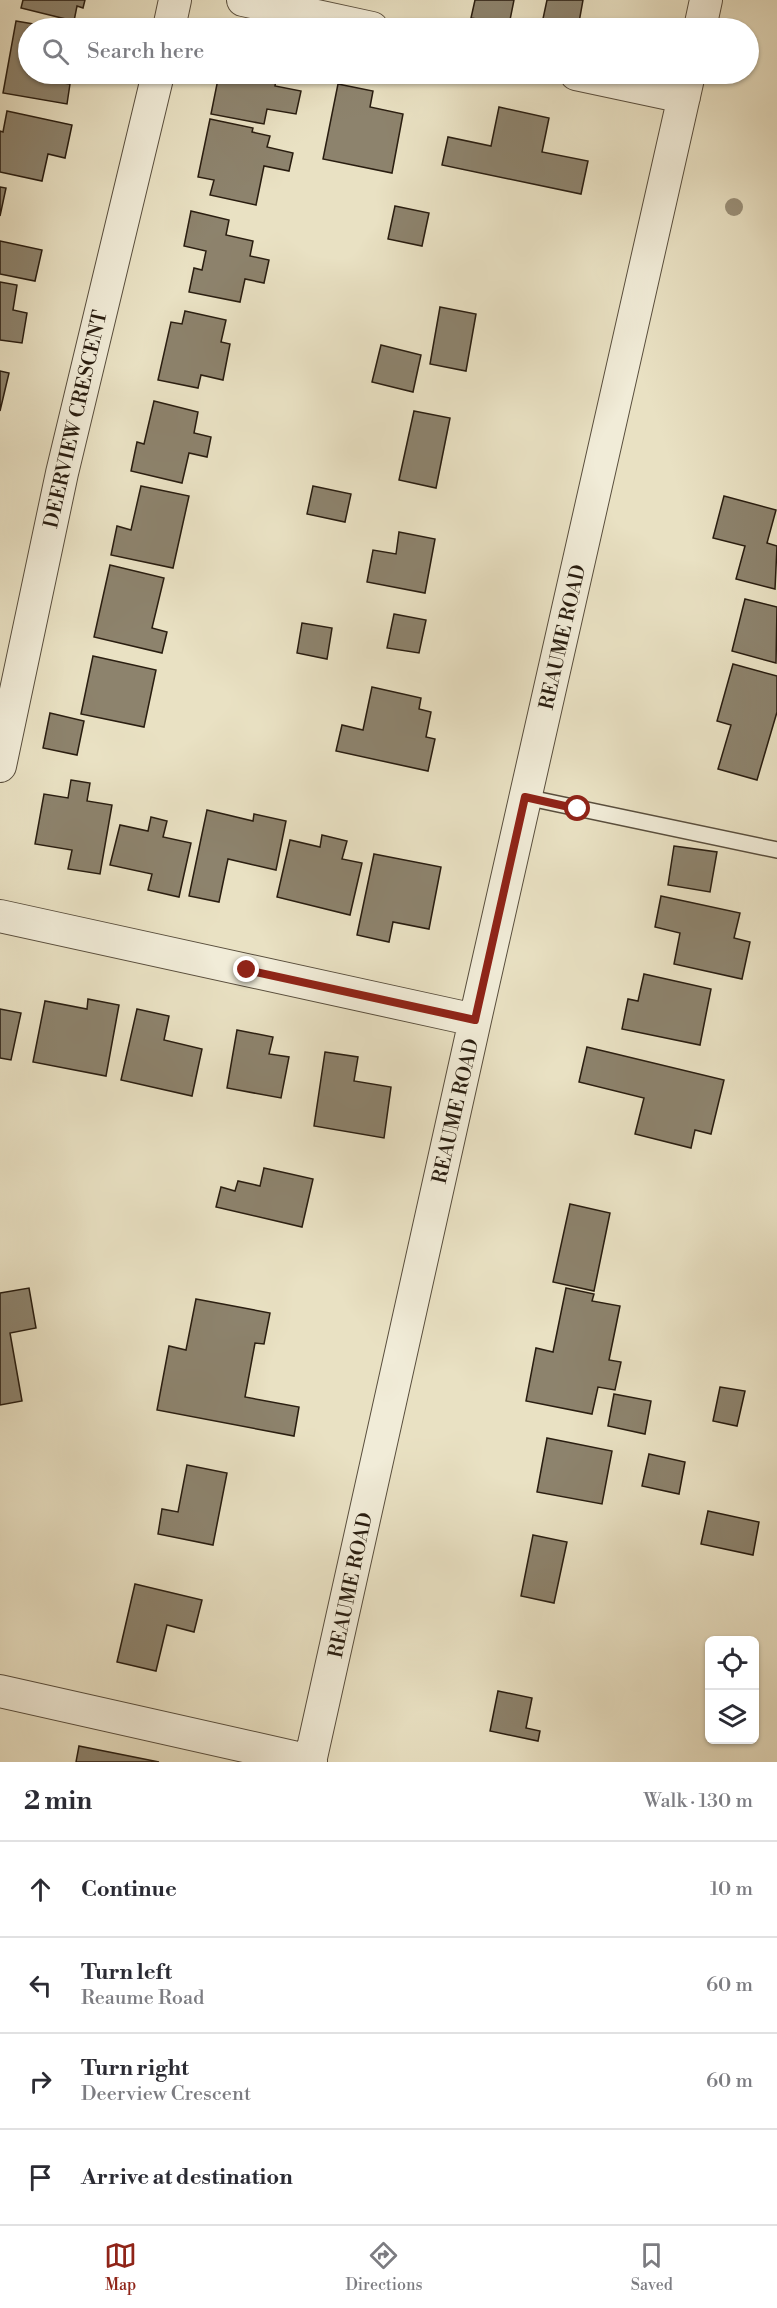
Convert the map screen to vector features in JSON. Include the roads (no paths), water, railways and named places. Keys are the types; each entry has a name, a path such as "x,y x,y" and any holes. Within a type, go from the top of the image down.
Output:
{"street":[{"path":"171,18 175,0"},
{"path":"243,0 326,18"},
{"path":"702,18 706,0"},
{"name":"DEERVIEW CRESCENT","path":"0,766 62,473 156,84"},
{"name":"REAUME ROAD","path":"311,1761 525,797 687,85"},
{"path":"0,916 475,1020"},
{"path":"0,1691 311,1761"}],"lane":[{"path":"525,797 777,850"}]}
